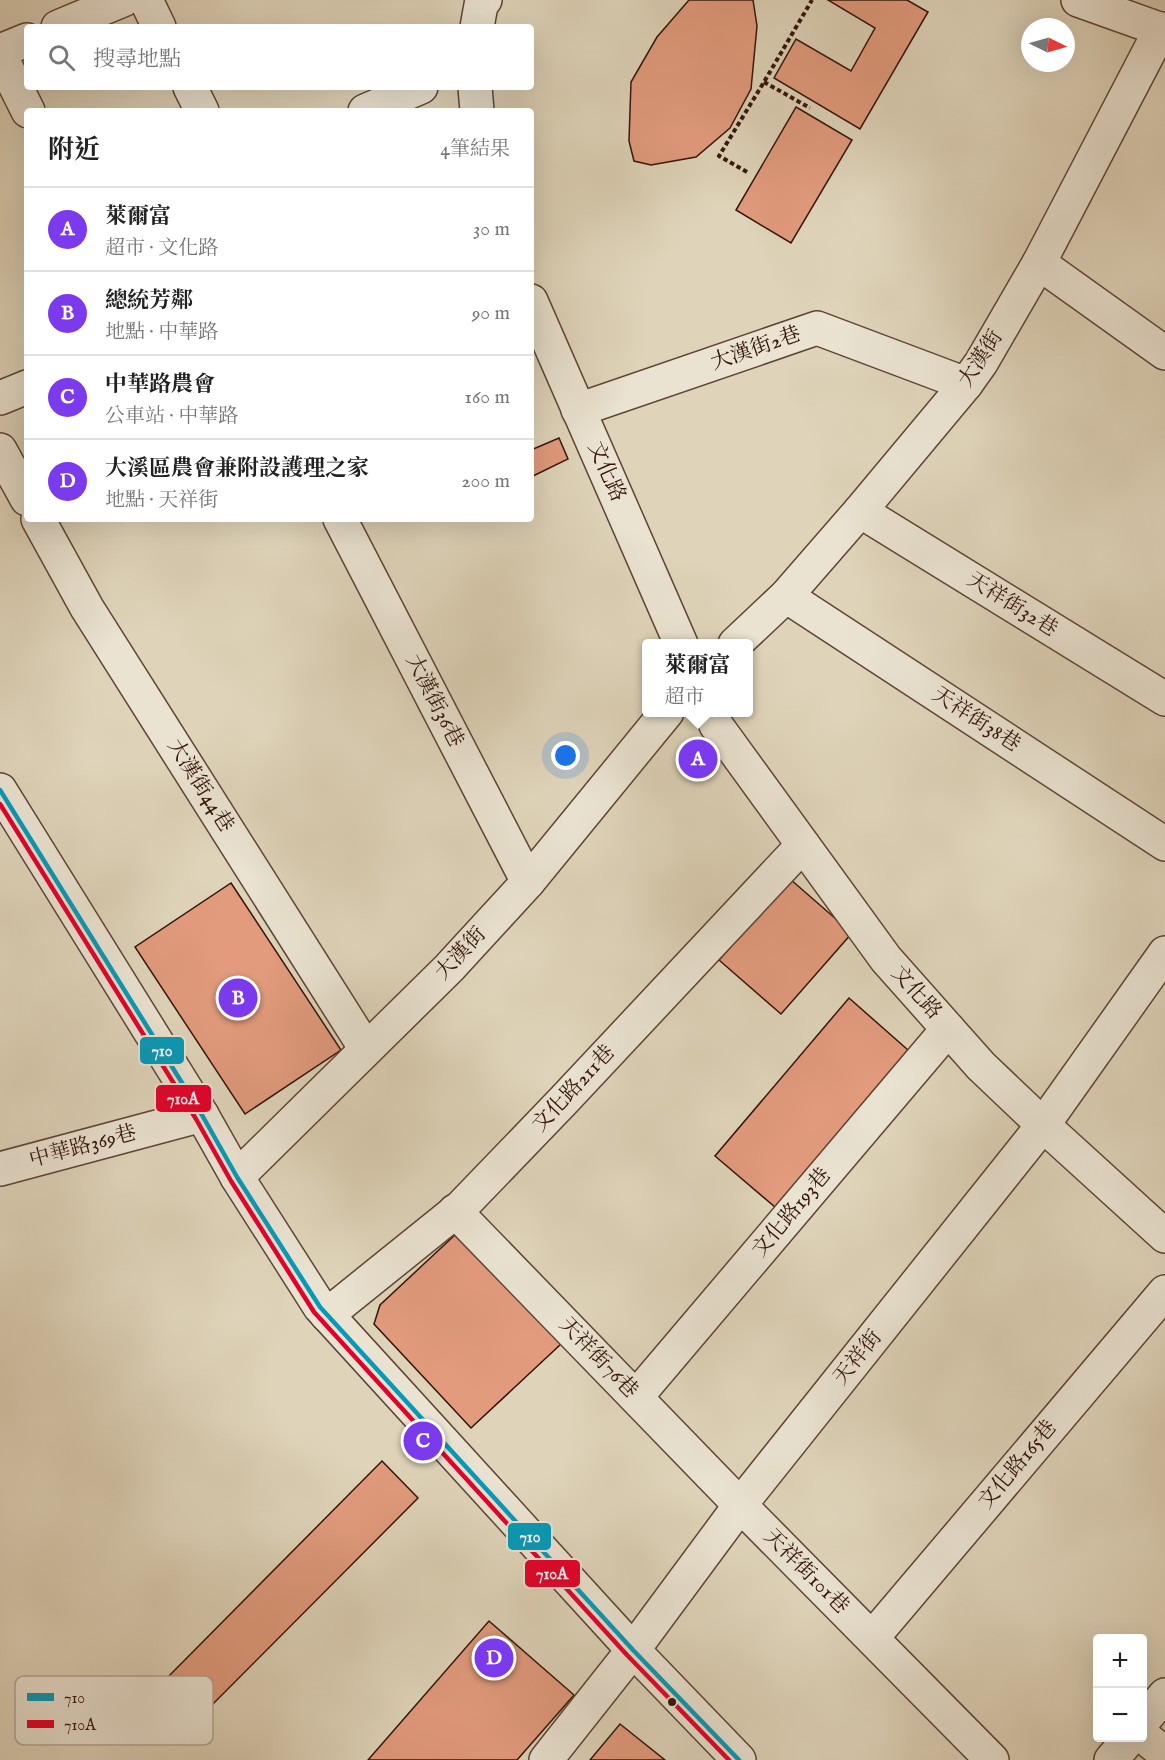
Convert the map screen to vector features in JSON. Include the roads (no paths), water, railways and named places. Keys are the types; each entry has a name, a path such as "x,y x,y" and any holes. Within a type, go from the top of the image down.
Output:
{"street":[{"path":"65,24 123,0"},
{"path":"146,0 158,24"},
{"path":"1078,0 1163,30"},
{"name":"大漢街","path":"740,639 786,596 860,511 981,363 1039,263 1163,30"},
{"path":"24,41 0,53 27,108"},
{"path":"192,90 200,108"},
{"path":"372,108 414,90"},
{"path":"474,90 477,108"},
{"path":"1039,263 1165,353"},
{"name":"文化路","path":"534,308 679,639"},
{"name":"大漢街2巷","path":"578,410 817,328 966,384"},
{"path":"0,398 24,388"},
{"path":"0,450 24,494"},
{"name":"天祥街32巷","path":"860,511 1161,688"},
{"name":"大漢街44巷","path":"40,522 87,608 366,1049"},
{"name":"大漢街36巷","path":"342,522 528,882"},
{"name":"天祥街38巷","path":"786,596 1165,844"},
{"name":"大漢街","path":"237,1177 449,968 528,882 663,717"},
{"name":"文化路","path":"713,717 716,725 886,959 981,1066 1042,1125 1165,1236"},
{"path":"0,790 202,1115 237,1177 320,1307 633,1650 739,1760"},
{"name":"文化路211巷","path":"327,1315 461,1207 803,845"},
{"name":"天祥街","path":"546,1760 633,1650 741,1505 1042,1125 1165,953"},
{"name":"文化路193巷","path":"636,1397 948,1029"},
{"name":"中華路369巷","path":"0,1169 202,1115"},
{"name":"天祥街76巷","path":"455,1211 741,1505"},
{"name":"文化路165巷","path":"872,1638 1165,1292"},
{"name":"天祥街101巷","path":"741,1505 992,1760"},
{"path":"1147,1717 1165,1695"},
{"path":"1147,1738 1165,1754"},
{"path":"1111,1760 1126,1742"}],"place":[{"name":"萊爾富","path":"698,759"},
{"name":"總統芳鄰","path":"238,998"},
{"name":"中華路農會","path":"423,1441"},
{"name":"大溪區農會兼附設護理之家","path":"494,1658"}]}
